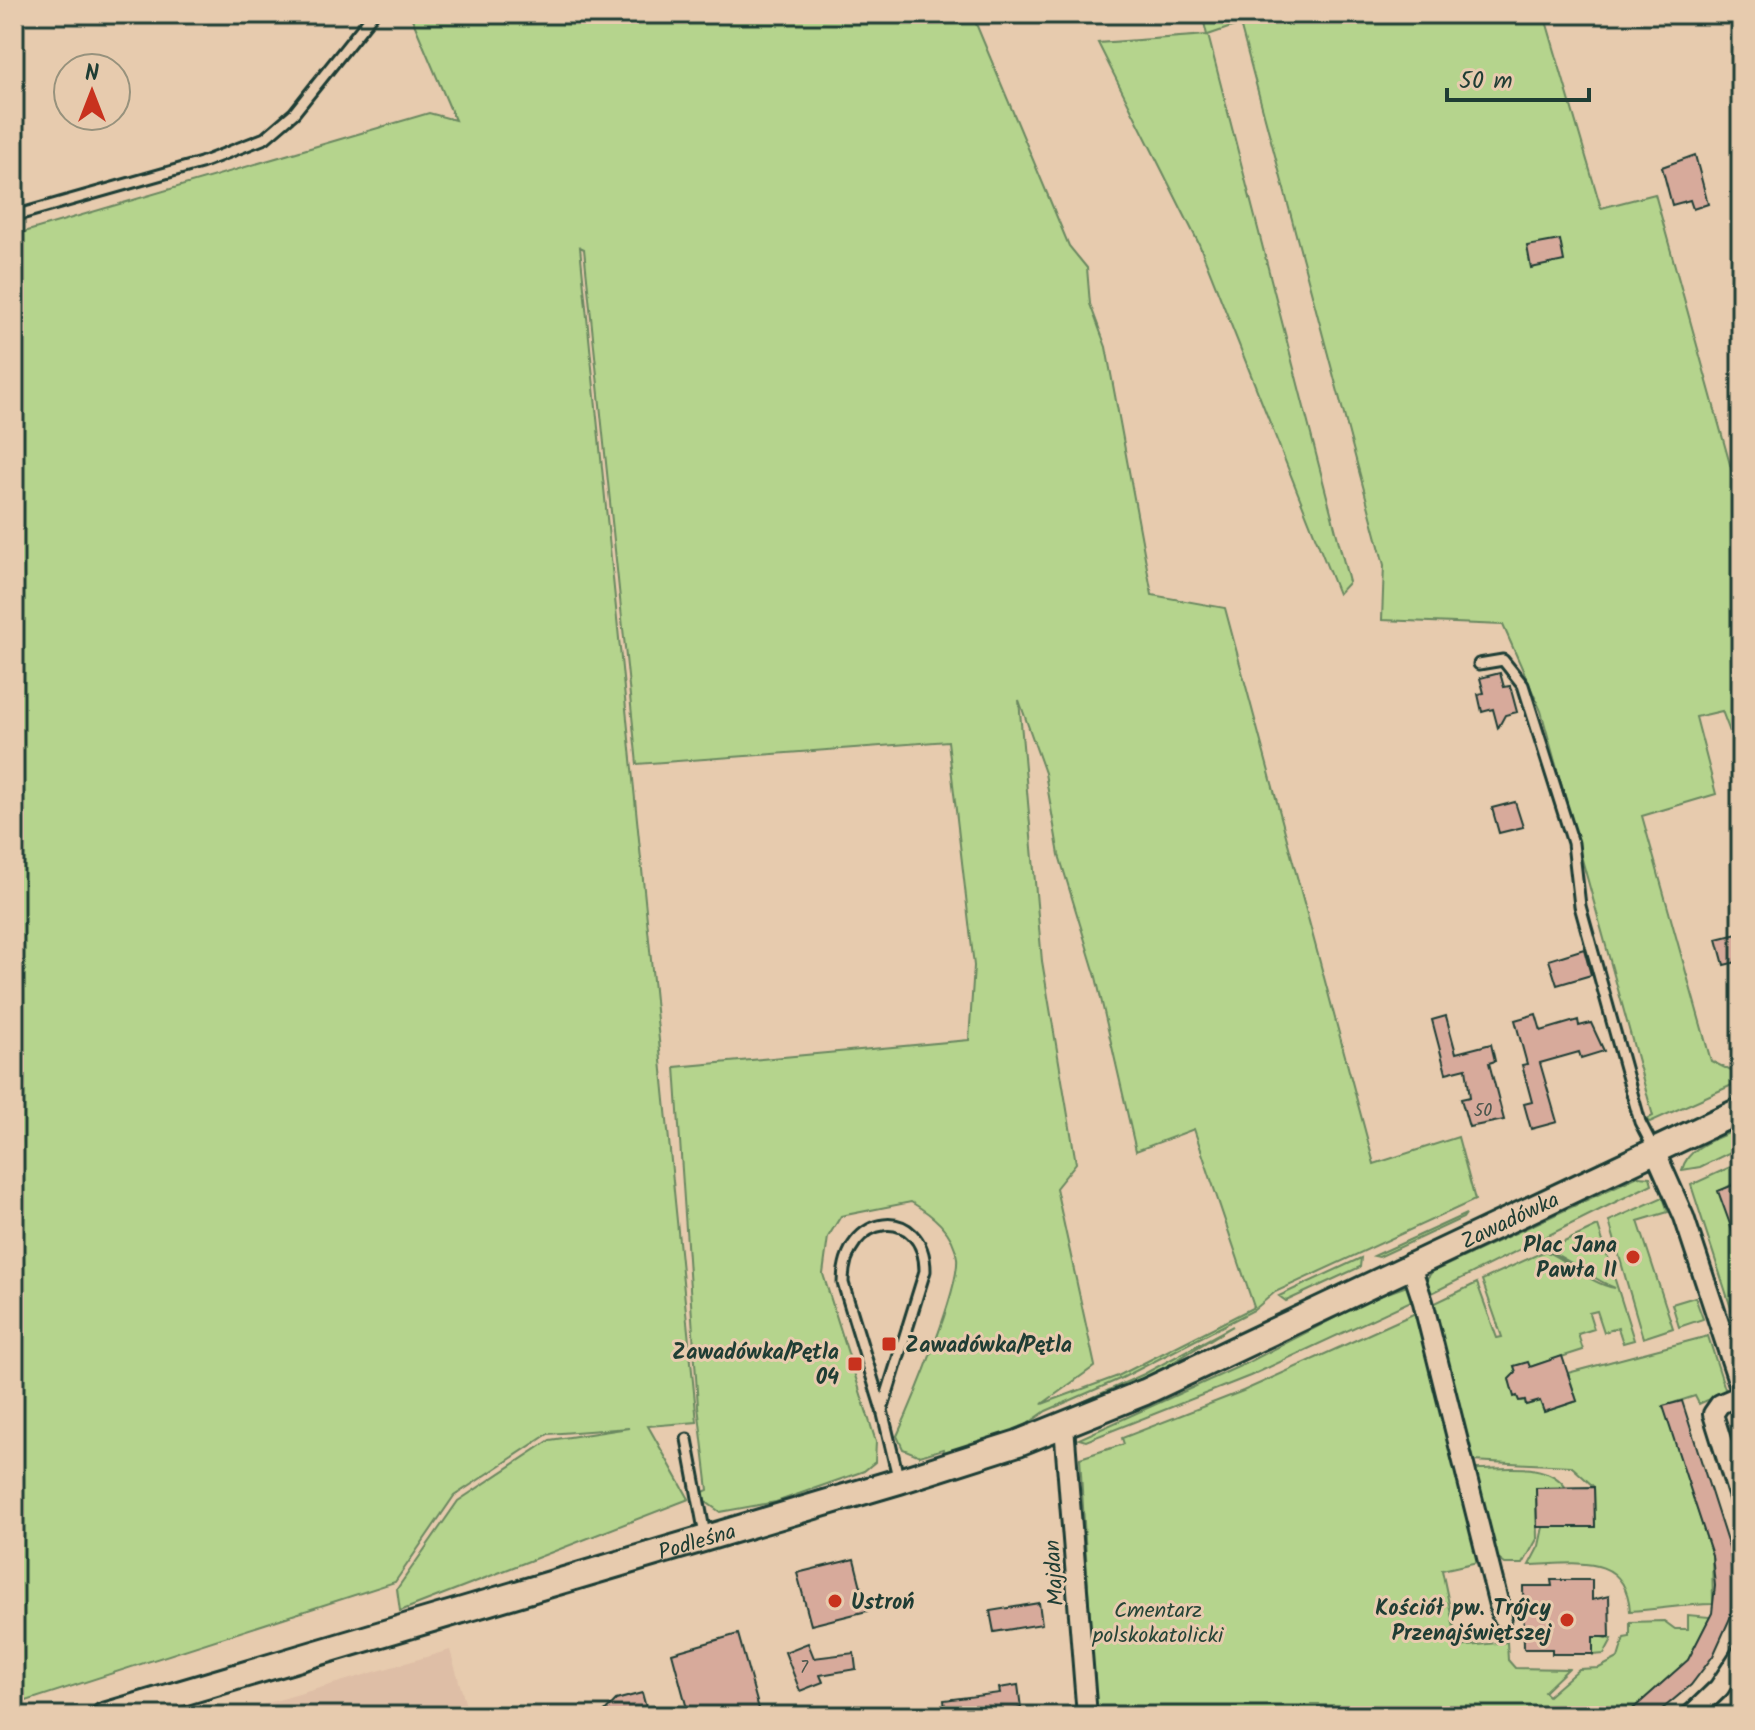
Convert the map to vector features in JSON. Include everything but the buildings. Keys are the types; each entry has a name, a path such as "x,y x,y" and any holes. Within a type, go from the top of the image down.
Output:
{"main road":[{"name":"Zawadówka","path":"1275,1328 1741,1110"},
{"name":"Podleśna","path":"104,1716 705,1535 899,1481 1064,1426 1145,1392 1275,1328"}],"street":[{"path":"1654,1149 1672,1185 1733,1341 1741,1393 1720,1404 1713,1414 1741,1504"},
{"path":"1410,1263 1423,1302 1502,1617"},
{"name":"Majdan","path":"1064,1426 1087,1716"},
{"path":"1690,1716 1719,1688 1741,1654"}],"lane":[{"path":"14,216 201,163 265,138 294,113 373,14"},
{"path":"1479,664 1503,660 1523,685 1573,843 1580,906 1640,1122 1654,1149"},
{"path":"882,1410 925,1271 925,1254 919,1239 908,1230 893,1226 874,1227 860,1233 843,1262 843,1283 882,1410 899,1481"},
{"path":"687,1439 705,1535"}],"shaded area":[{"path":"450,1650 469,1716 224,1716"}],"green space":[{"path":"410,14 972,14 1069,246 1087,268 1090,304 1106,347 1152,595 1225,608 1374,1164 1458,1137 1475,1200 1275,1292 1254,1310 1122,1378 1046,1411 1012,1435 945,1454 943,1449 920,1456 903,1449 897,1436 951,1294 956,1273 955,1248 940,1224 911,1202 841,1216 828,1237 823,1274 876,1442 875,1462 864,1471 776,1502 720,1512 706,1502 701,1493 708,1490 698,1406 675,1067 969,1040 974,966 948,741 637,764 584,249 580,247 697,1422 648,1426 689,1499 400,1611 397,1589 458,1501 550,1440 629,1428 548,1434 454,1496 395,1582 14,1705 14,235 429,113 455,120","holes":["1019,700 1045,773 1059,855 1096,977 1136,1151 1194,1129 1254,1307 1118,1376 1042,1404 1095,1366 1056,1188 1076,1163 1042,961"]},
{"path":"1202,14 1544,14 1601,208 1655,194 1741,504 1741,761 1722,711 1696,717 1716,794 1642,816 1711,1061 1731,1071 1741,1066 1741,1081 1650,1122 1645,1120 1653,1116 1541,711 1503,625 1382,620 1384,565 1240,24 1208,35 1349,582 1338,594 1199,244 1098,43 1207,35"},
{"path":"1741,1128 1741,1147 1700,1167 1682,1170 1685,1161 1698,1148"},
{"path":"1741,1162 1736,1181 1719,1191 1741,1254 1741,1320 1732,1311 1691,1185"},
{"path":"1638,1176 1650,1177 1652,1184 1432,1293 1427,1289 1425,1281 1432,1272"},
{"path":"1663,1197 1668,1212 1638,1221 1673,1328 1643,1338 1609,1221"},
{"path":"1466,1214 1379,1257 1374,1256"},
{"path":"1598,1226 1634,1340 1623,1343 1618,1328 1604,1332 1597,1311 1589,1313 1594,1329 1578,1334 1583,1350 1530,1367 1514,1366 1516,1372 1509,1380 1519,1401 1525,1400 1526,1405 1540,1401 1544,1412 1577,1401 1568,1373 1708,1336 1726,1392 1699,1404 1695,1396 1664,1406 1712,1555 1713,1604 1630,1611 1626,1592 1619,1579 1609,1570 1581,1564 1529,1565 1539,1546 1543,1527 1595,1526 1594,1487 1571,1466 1472,1461 1431,1305 1477,1283 1497,1338 1502,1337 1482,1280 1545,1251 1597,1282 1615,1288 1547,1250"},
{"path":"1361,1258 1360,1267 1286,1301 1279,1296"},
{"path":"1407,1286 1414,1298 1409,1302 1250,1376 1086,1441 1079,1439 1249,1362 1371,1299"},
{"path":"1695,1297 1703,1319 1679,1327 1672,1304"},
{"name":"Cmentarz polskokatolicki","path":"1420,1311 1482,1561 1442,1570 1458,1647 1507,1642 1508,1660 1515,1668 1568,1669 1544,1692 1548,1696 1579,1669 1599,1668 1618,1658 1624,1638 1630,1637 1630,1622 1664,1621 1675,1629 1688,1629 1688,1615 1710,1617 1688,1660 1625,1716 1096,1716 1080,1458 1124,1444 1122,1438 1243,1391"},
{"path":"1233,1326 1147,1378 1052,1416 1144,1374"},
{"path":"1477,1469 1538,1470 1558,1479 1566,1488 1536,1489 1537,1539 1523,1564 1505,1564 1497,1558 1475,1472"},
{"path":"1591,1635 1612,1639 1604,1654 1593,1655"}],"place":[{"name":"Plac Jana Pawła II","path":"1633,1257"},
{"name":"Zawadówka/Pętla","path":"889,1344"},
{"name":"Zawadówka/Pętla 04","path":"855,1364"},
{"name":"Ustroń","path":"835,1601"},
{"name":"Kościół pw. Trójcy Przenajświętszej","path":"1567,1620"}]}
